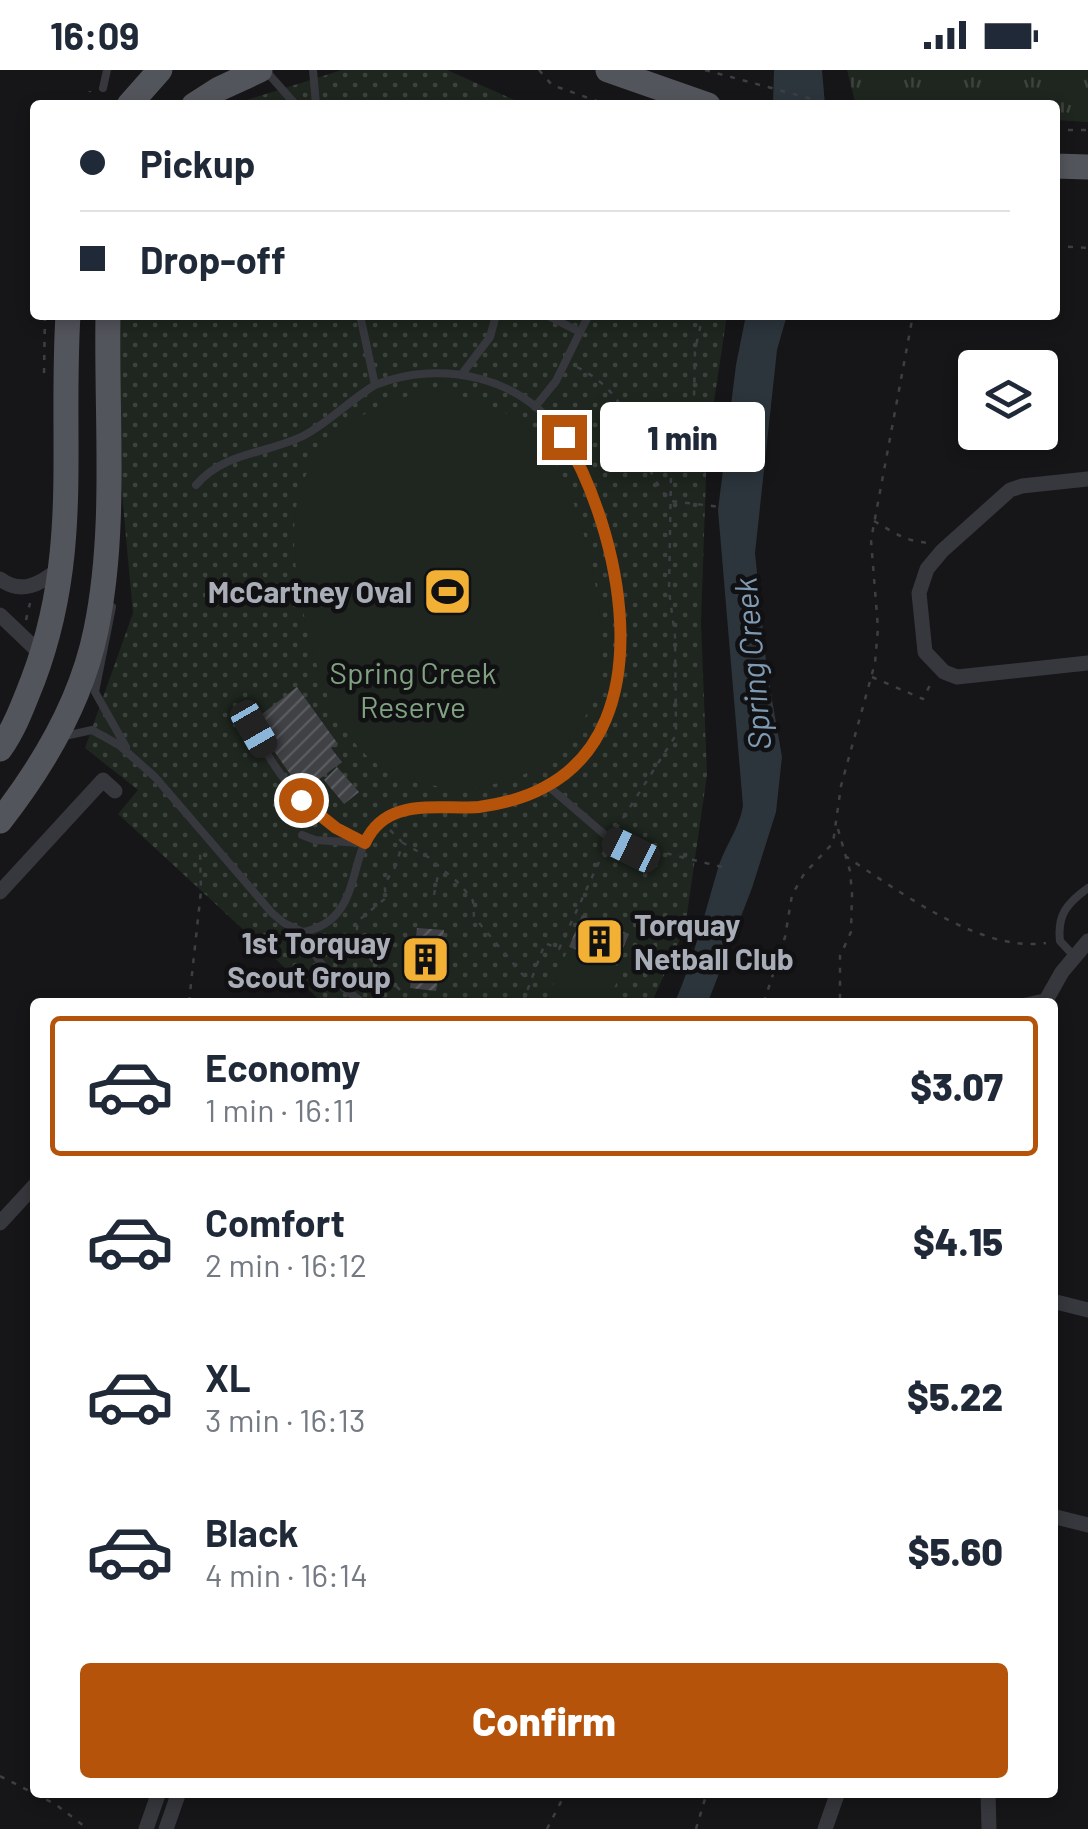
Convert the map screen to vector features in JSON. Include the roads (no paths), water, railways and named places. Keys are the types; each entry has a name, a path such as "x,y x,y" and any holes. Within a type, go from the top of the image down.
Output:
{"main road":[{"path":"133,100 160,70"},
{"path":"202,100 263,70 281,70"},
{"path":"608,70 695,100"},
{"path":"642,70 696,100"},
{"path":"1060,166 1088,167"},
{"path":"0,750 14,728 42,655 63,566 68,320"},
{"path":"0,822 52,743 85,670 96,632 105,569 108,320"}],"street":[{"path":"1088,480 1010,490 942,551 927,569 919,593 925,652 939,668 958,677 1088,663"},
{"path":"0,579 16,587 32,586 63,566"},
{"path":"0,615 42,655"},
{"path":"0,892 103,780"},
{"path":"1047,998 1088,941"},
{"path":"0,1223 30,1195"},
{"path":"1058,1302 1088,1310"},
{"path":"1058,1518 1088,1525"},
{"path":"146,1829 157,1798"},
{"path":"166,1829 177,1798"},
{"path":"825,1829 836,1798"},
{"path":"988,1798 988,1829"}],"lane":[{"path":"104,88 107,70"},
{"path":"263,70 291,100"},
{"path":"313,70 316,100"},
{"path":"361,320 374,386"},
{"path":"462,374 480,354 495,320"},
{"path":"556,320 580,332"},
{"path":"535,407 556,381 586,320"},
{"path":"105,569 114,595 95,692 110,723 133,756 272,912 294,930 303,932 324,925 342,906 365,843 380,821 392,813 506,802 548,786 588,748 608,715 620,671 615,585 598,512 570,447 535,407 497,385 462,374 423,373 374,386 303,436 230,459 207,471 196,485"},
{"path":"246,705 254,729 287,784 336,828 365,843"},
{"path":"52,743 70,733 92,730 133,756"},
{"path":"548,786 610,840 631,850"},
{"path":"302,835 315,840 365,843"},
{"path":"1074,956 1060,941 1060,918 1088,888"},
{"path":"303,932 314,957 356,998"}],"water":[{"path":"774,70 822,70 825,100 773,100"},
{"name":"Spring Creek","path":"745,320 786,320 777,350 755,553 767,671 782,757 776,812 710,998 677,998 719,865 743,806 718,510"}],"place":[{"name":"McCartney Oval","path":"447,591"},
{"name":"Torquay Netball Club","path":"599,941"},
{"name":"1st Torquay Scout Group","path":"426,959"}],"park label":[{"name":"Spring Creek Reserve","path":"413,689"}]}
